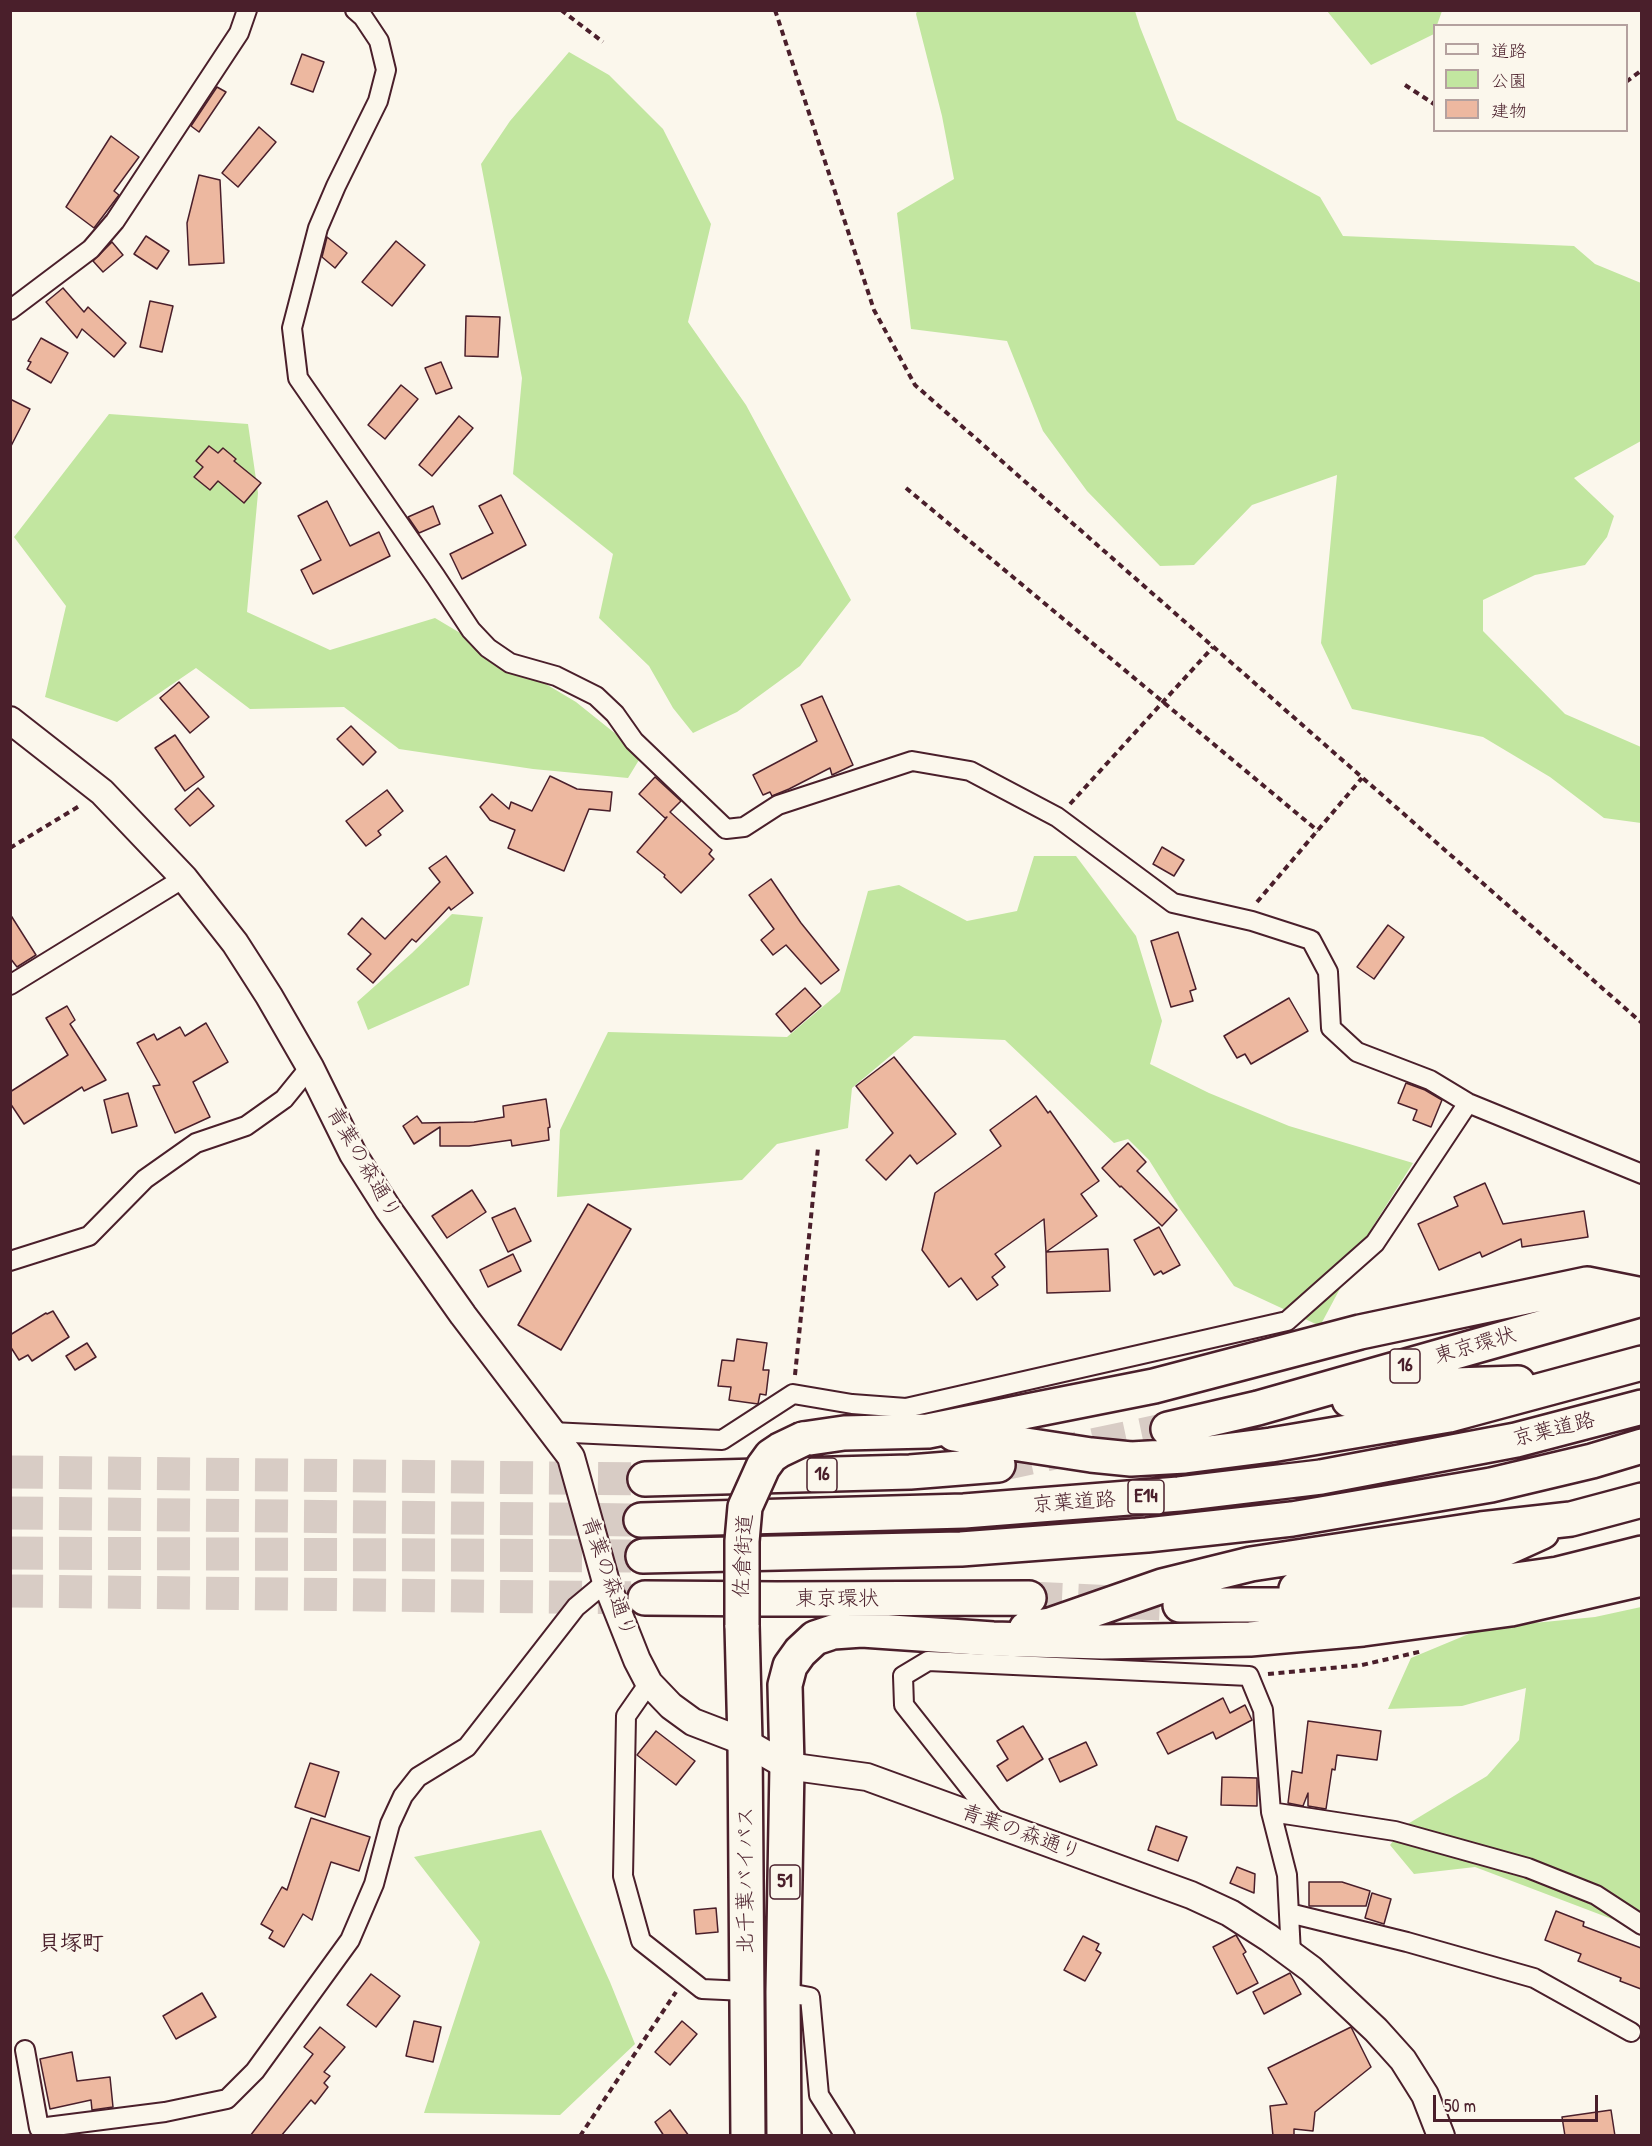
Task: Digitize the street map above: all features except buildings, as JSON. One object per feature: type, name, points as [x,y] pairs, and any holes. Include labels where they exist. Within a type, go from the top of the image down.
[{"type":"highway","points":[[928,1431],[1154,1386],[1360,1332],[1587,1284],[1641,1297]]},
{"type":"highway","name":"東京環状","points":[[1168,1429],[1258,1408],[1641,1297]]},
{"type":"highway","points":[[928,1431],[1131,1459],[1185,1456],[1271,1445],[1449,1415],[1641,1363]]},
{"type":"highway","points":[[1258,1408],[1283,1410],[1454,1384],[1572,1381]]},
{"type":"highway","name":"京葉道路","points":[[642,1520],[964,1511],[1179,1494],[1321,1477],[1516,1440],[1641,1407]]},
{"type":"highway","name":"佐倉街道","points":[[742,1625],[742,1541],[746,1507],[758,1477],[771,1456],[803,1439],[844,1433],[928,1431]]},
{"type":"highway","name":"京葉道路","points":[[643,1556],[961,1549],[1168,1533],[1292,1519],[1491,1485],[1592,1461],[1641,1446]]},
{"type":"highway","name":"16","points":[[645,1479],[909,1473],[998,1465]]},
{"type":"highway","points":[[993,1639],[1018,1630],[1050,1625],[1162,1586],[1251,1564],[1481,1529],[1571,1519],[1641,1500]]},
{"type":"highway","points":[[1238,1604],[1303,1588],[1489,1556],[1571,1519]]},
{"type":"highway","points":[[1180,1605],[1337,1605],[1558,1574],[1641,1553]]},
{"type":"highway","points":[[993,1639],[1102,1642],[1239,1639],[1352,1630],[1511,1609],[1641,1579]]},
{"type":"highway","name":"東京環状","points":[[645,1598],[1029,1598]]},
{"type":"highway","name":"北千葉バイパス","points":[[742,1625],[748,2136]]},
{"type":"highway","name":"北千葉バイパス","points":[[784,2136],[783,1992],[787,1766],[784,1685],[790,1666],[800,1652],[815,1638],[833,1632],[862,1630],[993,1639]]},
{"type":"street","points":[[10,310],[91,249],[115,221],[239,33],[247,10]]},
{"type":"street","points":[[355,10],[363,17],[379,41],[386,70],[378,101],[318,228],[292,328],[298,378],[471,630],[488,648],[510,663],[555,676],[596,696],[615,714],[634,741],[726,829],[744,827],[778,805],[912,761],[970,771],[1057,817],[1173,903],[1243,919],[1311,940],[1328,972],[1331,1028],[1357,1052],[1430,1080],[1468,1103],[1641,1174]]},
{"type":"street","name":"青葉の森通り","points":[[10,720],[102,792],[184,878],[235,943],[310,1067],[353,1154],[388,1209],[470,1324],[571,1457],[606,1582],[637,1660],[649,1683],[671,1706],[693,1722],[745,1742],[787,1766],[867,1777],[1191,1895],[1230,1913],[1291,1954],[1340,1994],[1376,2030],[1403,2060],[1425,2095],[1441,2136]]},
{"type":"street","points":[[10,985],[184,878]]},
{"type":"street","points":[[10,1261],[89,1236],[145,1179],[196,1143],[246,1126],[284,1099],[310,1067]]},
{"type":"street","points":[[551,1432],[722,1440],[794,1394],[852,1404],[906,1408],[1287,1321],[1375,1243],[1468,1103]]},
{"type":"street","points":[[25,2050],[39,2128],[165,2112],[227,2099],[255,2071],[350,1940],[374,1884],[390,1824],[403,1796],[418,1777],[468,1747],[576,1607],[606,1582]]},
{"type":"street","points":[[998,1824],[904,1705],[903,1676],[928,1661],[1249,1676],[1263,1710],[1271,1812],[1287,1875],[1291,1954]]},
{"type":"street","points":[[649,1683],[626,1716],[623,1876],[641,1941],[702,1989],[746,1991]]},
{"type":"street","points":[[1271,1812],[1395,1831],[1528,1868],[1596,1895],[1641,1925]]},
{"type":"street","points":[[1289,1913],[1407,1942],[1534,1978],[1631,2032]]},
{"type":"street","points":[[783,1992],[810,1997],[819,2094],[845,2136]]},
{"type":"path","points":[[561,10],[603,42]]},
{"type":"path","points":[[774,10],[874,309],[915,385],[1641,1023]]},
{"type":"path","points":[[1628,80],[1641,70]]},
{"type":"path","points":[[1405,86],[1433,103]]},
{"type":"path","points":[[906,488],[1318,831]]},
{"type":"path","points":[[1057,817],[1214,647]]},
{"type":"path","points":[[1243,919],[1362,778]]},
{"type":"path","points":[[10,848],[102,792]]},
{"type":"path","points":[[794,1394],[818,1148]]},
{"type":"path","points":[[580,2136],[687,1977]]},
{"type":"green space","points":[[917,11],[1135,11],[1177,120],[1320,197],[1343,236],[1574,246],[1595,264],[1641,283],[1641,441],[1574,478],[1614,516],[1607,537],[1585,565],[1535,575],[1483,600],[1483,631],[1565,714],[1641,747],[1641,823],[1604,818],[1550,777],[1483,737],[1352,709],[1321,643],[1337,475],[1252,505],[1194,565],[1160,566],[1087,491],[1043,431],[1007,341],[911,329],[897,213],[954,179],[942,116]]},
{"type":"green space","points":[[1327,11],[1442,11],[1437,24],[1433,24],[1433,34],[1371,65]]},
{"type":"green space","points":[[569,52],[609,75],[663,129],[711,224],[688,322],[746,405],[851,600],[800,666],[737,712],[693,733],[673,708],[649,666],[599,618],[613,554],[513,474],[522,378],[481,164],[510,121]]},
{"type":"green space","points":[[109,414],[248,424],[258,493],[247,612],[330,650],[435,618],[576,702],[642,755],[628,778],[533,769],[399,749],[344,707],[250,709],[196,668],[117,722],[45,697],[66,606],[14,537]]},
{"type":"green space","points":[[1034,856],[1076,856],[1136,936],[1162,1021],[1150,1064],[1209,1093],[1289,1126],[1413,1163],[1375,1223],[1320,1326],[1234,1286],[1149,1160],[1128,1139],[1114,1143],[1005,1040],[914,1036],[852,1088],[848,1128],[777,1144],[742,1180],[557,1197],[560,1130],[608,1032],[787,1037],[840,992],[868,891],[899,885],[967,921],[1017,911]]},
{"type":"green space","points":[[452,914],[483,917],[469,985],[368,1030],[357,1002]]},
{"type":"green space","points":[[1641,1607],[1642,1908],[1633,1927],[1475,1867],[1414,1874],[1390,1845],[1406,1825],[1487,1776],[1519,1740],[1526,1688],[1462,1706],[1388,1709],[1411,1658],[1483,1628],[1595,1617]]},
{"type":"green space","points":[[541,1830],[610,1982],[635,2044],[560,2115],[424,2113],[480,1942],[414,1857]]},
{"type":"tunnel","points":[[998,1465],[1168,1429]]},
{"type":"tunnel","points":[[10,1472],[645,1479]]},
{"type":"tunnel","points":[[10,1513],[641,1520]]},
{"type":"tunnel","points":[[10,1553],[643,1556]]},
{"type":"tunnel","points":[[10,1591],[645,1598]]},
{"type":"tunnel","points":[[1029,1598],[1180,1605]]},
{"type":"district","name":"貝塚町","points":[[71,1944]]}]
